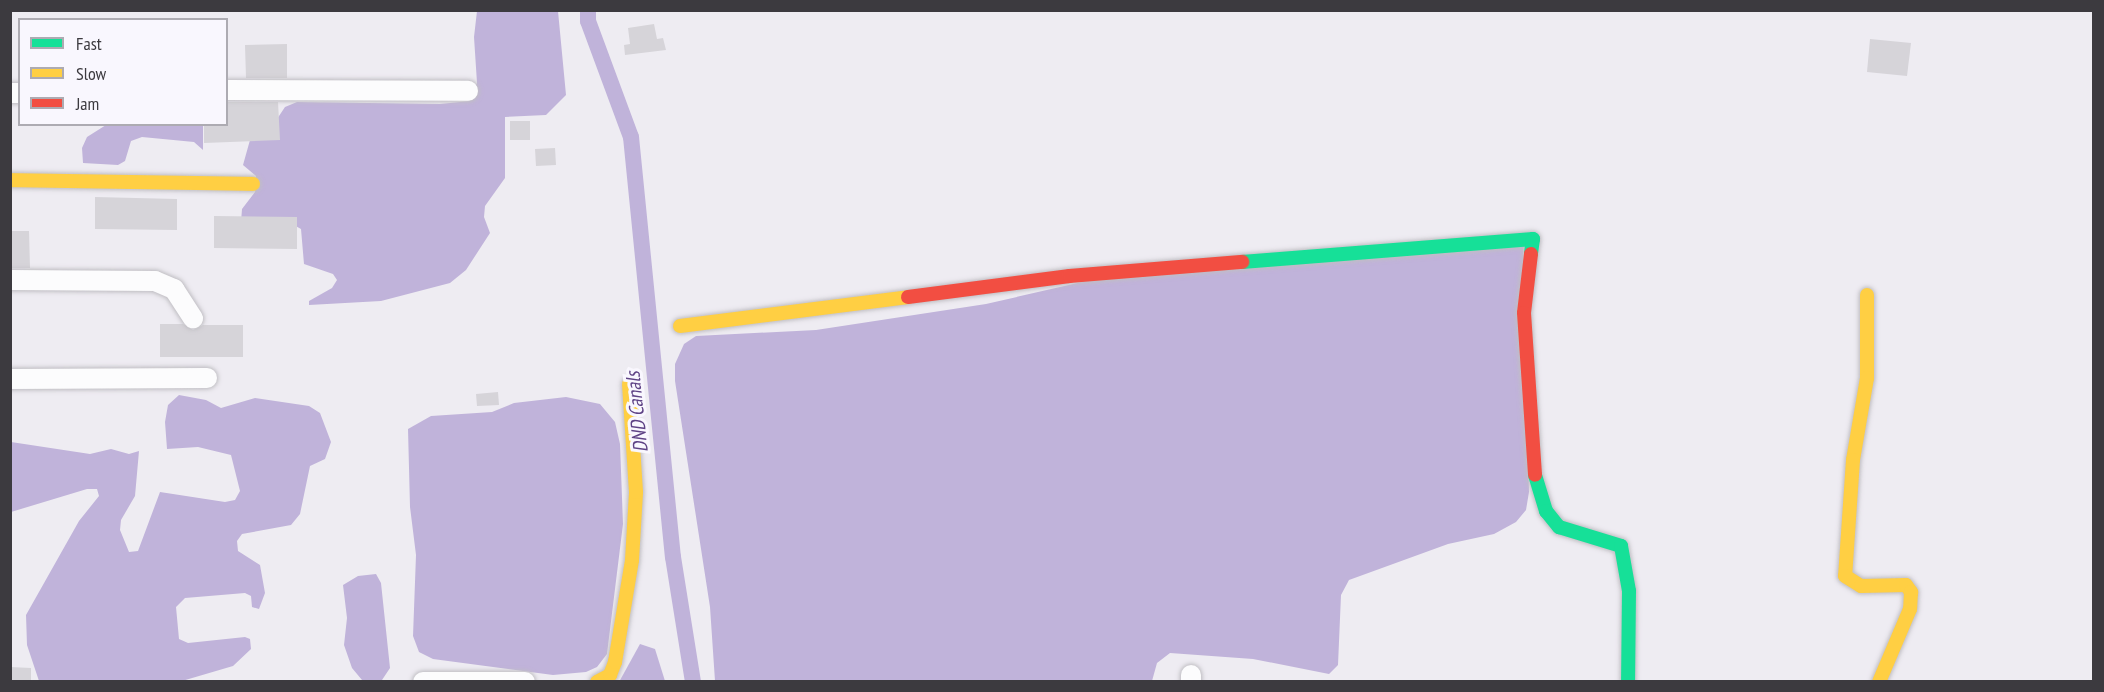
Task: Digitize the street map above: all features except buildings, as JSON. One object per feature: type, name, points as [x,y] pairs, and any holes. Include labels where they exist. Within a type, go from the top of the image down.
[{"type":"street","points":[[228,90],[468,91]]},
{"type":"street","points":[[10,180],[253,184]]},
{"type":"street","points":[[680,326],[1071,276],[1533,239],[1524,313],[1535,474],[1546,511],[1559,527],[1621,546],[1629,591],[1628,681]]},
{"type":"street","points":[[10,280],[155,281],[174,289],[193,318]]},
{"type":"street","points":[[1867,296],[1867,378],[1853,460],[1845,576],[1861,586],[1905,585],[1911,592],[1910,609],[1879,681]]},
{"type":"street","points":[[10,379],[207,378]]},
{"type":"street","points":[[597,681],[610,675],[615,662],[632,560],[636,492],[629,384]]},
{"type":"street","points":[[423,681],[525,681]]},
{"type":"shaded area","points":[[477,11],[558,11],[566,95],[546,115],[505,117],[505,178],[485,206],[484,217],[490,233],[466,270],[450,283],[381,301],[309,305],[309,301],[332,288],[337,280],[333,274],[304,264],[301,229],[292,224],[241,222],[242,209],[255,192],[256,176],[243,165],[250,140],[275,122],[285,107],[297,102],[440,104],[470,101],[477,83],[474,37]]},
{"type":"shaded area","points":[[104,126],[203,126],[203,150],[194,142],[142,137],[131,141],[125,161],[118,165],[83,163],[82,148],[87,137]]},
{"type":"shaded area","points":[[1523,240],[1529,492],[1526,510],[1516,522],[1494,534],[1448,544],[1349,580],[1341,595],[1338,665],[1329,674],[1253,659],[1170,653],[1157,663],[1152,681],[715,681],[710,607],[675,381],[675,364],[684,344],[696,336],[816,330],[986,304],[1095,279]]},
{"type":"shaded area","points":[[179,395],[206,400],[221,408],[255,398],[309,406],[320,413],[331,442],[325,459],[310,466],[300,514],[291,525],[242,534],[237,541],[238,551],[260,565],[265,593],[259,609],[252,607],[251,596],[245,593],[185,598],[176,607],[179,639],[188,643],[245,637],[250,639],[251,649],[233,666],[182,681],[39,681],[27,645],[26,615],[79,521],[99,496],[97,489],[87,489],[11,512],[11,442],[90,454],[111,449],[129,454],[139,451],[135,496],[121,520],[120,530],[129,552],[138,551],[160,492],[225,502],[235,500],[240,491],[231,455],[198,447],[167,449],[165,422],[168,405]]},
{"type":"shaded area","points":[[566,397],[600,404],[615,422],[620,444],[623,524],[607,654],[597,667],[586,672],[553,675],[433,659],[419,652],[413,636],[416,555],[410,507],[408,429],[431,416],[492,412],[514,403]]},
{"type":"shaded area","points":[[376,574],[381,583],[390,668],[382,680],[362,680],[352,668],[344,645],[347,618],[343,585],[358,576]]},
{"type":"shaded area","points":[[640,644],[655,649],[665,681],[619,682]]},
{"type":"waterway","name":"DND Canals","points":[[588,10],[588,21],[631,137],[673,557],[693,682]]},
{"type":"traffic: fast","points":[[1242,262],[1533,239],[1531,254]]},
{"type":"traffic: fast","points":[[1535,475],[1546,511],[1559,527],[1621,546],[1629,591],[1628,682]]},
{"type":"traffic: slow","points":[[10,180],[253,184]]},
{"type":"traffic: slow","points":[[1867,295],[1867,378],[1853,460],[1845,576],[1861,586],[1906,585],[1911,592],[1910,609],[1879,682]]},
{"type":"traffic: slow","points":[[680,326],[908,297]]},
{"type":"traffic: slow","points":[[597,682],[610,675],[615,662],[632,560],[636,492],[629,384]]},
{"type":"traffic: jam","points":[[1531,254],[1524,313],[1535,475]]},
{"type":"traffic: jam","points":[[908,297],[1070,276],[1242,262]]}]
